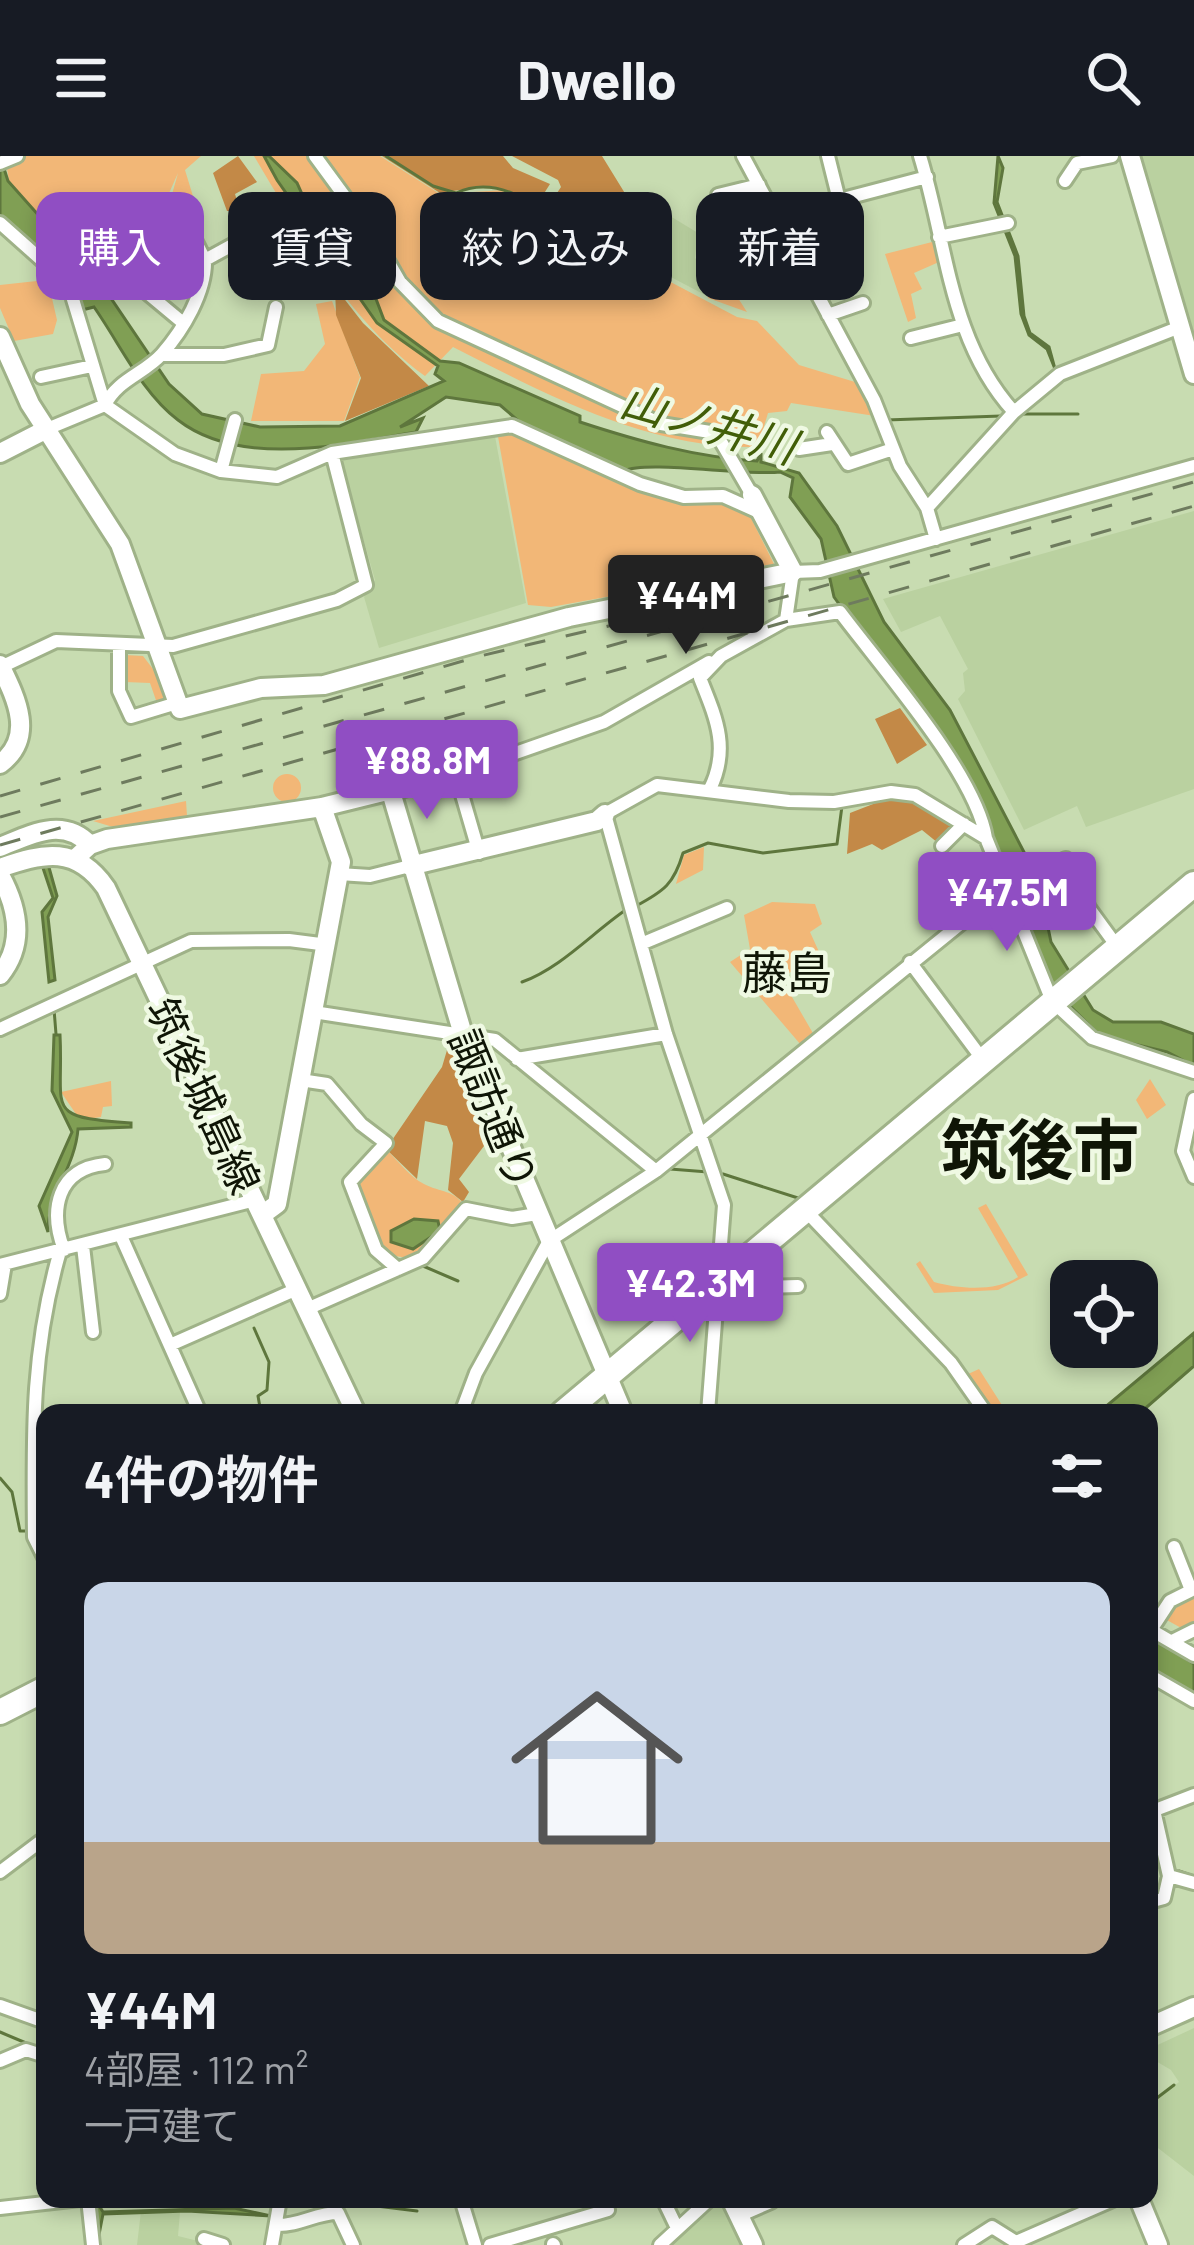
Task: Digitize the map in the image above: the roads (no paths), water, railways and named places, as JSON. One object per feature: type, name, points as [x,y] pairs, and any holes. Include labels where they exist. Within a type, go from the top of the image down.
[{"type":"highway","points":[[574,1404],[1194,884]]},
{"type":"highway","points":[[0,1712],[36,1694]]},
{"type":"street","points":[[315,156],[374,235],[400,283],[438,320],[661,424],[705,429],[724,442],[793,572],[786,620]]},
{"type":"street","points":[[743,156],[928,508],[937,539]]},
{"type":"street","points":[[828,156],[839,200],[927,177]]},
{"type":"street","points":[[920,156],[963,325],[998,394],[1014,412]]},
{"type":"street","points":[[1065,181],[1077,163],[1112,156]]},
{"type":"street","points":[[1130,156],[1194,374]]},
{"type":"street","points":[[730,192],[759,185]]},
{"type":"street","points":[[0,224],[56,272],[72,296],[105,404],[175,454],[220,471],[277,477],[332,453],[512,426],[640,484],[684,497],[723,496],[757,504]]},
{"type":"street","points":[[939,237],[1008,224]]},
{"type":"street","points":[[0,453],[105,404],[112,390],[158,357],[206,284],[205,260],[228,247]]},
{"type":"street","points":[[156,300],[182,322]]},
{"type":"street","points":[[828,315],[863,303]]},
{"type":"street","points":[[158,357],[224,355],[268,344],[276,307]]},
{"type":"street","points":[[910,338],[963,325]]},
{"type":"street","points":[[928,508],[1014,412],[1060,374],[1180,327]]},
{"type":"street","points":[[0,337],[47,429],[121,544],[177,704],[185,710],[261,688],[324,686],[569,617],[793,572],[820,571],[1194,466]]},
{"type":"street","points":[[41,377],[92,366]]},
{"type":"street","points":[[220,471],[236,420]]},
{"type":"street","points":[[800,449],[830,438],[848,464],[893,449]]},
{"type":"street","points":[[0,764],[22,717],[1,666],[56,641],[173,646],[337,600],[366,585],[332,453]]},
{"type":"street","points":[[0,975],[13,956],[17,928],[0,872],[54,854],[322,807],[456,774],[604,722],[786,620],[840,612],[971,796],[1052,1001],[1092,1038],[1191,1073]]},
{"type":"street","points":[[119,644],[119,691],[131,717],[177,704]]},
{"type":"street","points":[[710,788],[722,764],[720,728],[700,677],[721,656]]},
{"type":"street","points":[[456,774],[479,854]]},
{"type":"street","points":[[339,874],[370,876],[479,854],[597,821],[657,785],[834,802],[891,792],[915,796],[986,838]]},
{"type":"street","name":"諏訪通り","points":[[391,793],[462,1031],[619,1404]]},
{"type":"street","points":[[0,1294],[2,1264],[277,1204],[341,862],[322,807]]},
{"type":"street","points":[[605,814],[666,1034],[704,1133],[724,1204],[726,1277],[709,1404]]},
{"type":"street","points":[[942,846],[964,824]]},
{"type":"street","points":[[0,848],[45,829],[64,829],[84,851]]},
{"type":"street","name":"筑後城島線","points":[[84,851],[106,888],[352,1404]]},
{"type":"street","points":[[464,1404],[549,1241],[656,1172],[1008,885],[1066,859],[1089,908],[1116,946]]},
{"type":"street","points":[[641,944],[727,908]]},
{"type":"street","points":[[0,1029],[191,941],[290,940],[328,946]]},
{"type":"street","points":[[910,962],[982,1060]]},
{"type":"street","points":[[320,1013],[462,1031],[495,1040],[656,1172]]},
{"type":"street","points":[[517,1059],[666,1034]]},
{"type":"street","points":[[307,1081],[327,1084],[361,1124],[386,1143],[350,1182],[376,1250],[398,1269]]},
{"type":"street","points":[[1194,1100],[1183,1151],[1194,1177]]},
{"type":"street","points":[[36,1422],[32,1384],[43,1309],[62,1251],[56,1205],[76,1169],[105,1164]]},
{"type":"street","points":[[307,1310],[423,1258],[466,1209],[512,1218],[537,1214]]},
{"type":"street","points":[[805,1210],[951,1363],[980,1404]]},
{"type":"street","points":[[121,1236],[196,1404]]},
{"type":"street","points":[[83,1246],[93,1333]]},
{"type":"street","points":[[726,1277],[764,1287],[798,1286]]},
{"type":"street","points":[[170,1345],[297,1288]]},
{"type":"street","points":[[1158,1619],[1170,1601],[1193,1589],[1174,1547]]},
{"type":"street","points":[[1172,1641],[1194,1630]]},
{"type":"street","points":[[1158,1634],[1194,1655]]},
{"type":"street","points":[[1158,1680],[1194,1701]]},
{"type":"street","points":[[1158,1809],[1194,1796]]},
{"type":"street","points":[[1158,1834],[1169,1876],[1164,1898],[1158,1900]]},
{"type":"street","points":[[0,1872],[36,1845]]},
{"type":"street","points":[[1169,1876],[1194,1883]]},
{"type":"street","points":[[0,2006],[36,2019]]},
{"type":"street","points":[[1158,2023],[1194,2007]]},
{"type":"street","points":[[0,2061],[26,2050],[36,2053]]},
{"type":"street","points":[[0,2208],[36,2204]]},
{"type":"street","points":[[86,2208],[93,2245]]},
{"type":"street","points":[[272,2245],[279,2208]]},
{"type":"street","points":[[464,2208],[475,2245]]},
{"type":"street","points":[[667,2208],[676,2226]]},
{"type":"street","points":[[660,2245],[699,2208]]},
{"type":"street","points":[[736,2208],[753,2245]]},
{"type":"street","points":[[964,2245],[992,2227],[1016,2242],[1093,2208]]},
{"type":"street","points":[[1143,2208],[1158,2245]]},
{"type":"street","points":[[490,2245],[608,2210]]},
{"type":"street","points":[[276,2224],[312,2226],[338,2213],[353,2245]]},
{"type":"street","points":[[204,2239],[223,2245]]},
{"type":"waterway","points":[[386,156],[433,186],[453,192]]},
{"type":"waterway","points":[[460,192],[474,188],[508,192]]},
{"type":"waterway","points":[[164,300],[169,304]]},
{"type":"waterway","points":[[1021,414],[1078,414]]},
{"type":"waterway","points":[[886,420],[1001,416]]},
{"type":"waterway","points":[[636,906],[667,886],[683,853],[708,843],[763,853],[837,844],[842,806]]},
{"type":"waterway","points":[[522,982],[563,959],[627,909]]},
{"type":"waterway","points":[[54,1009],[56,1034]]},
{"type":"waterway","points":[[670,1169],[708,1172]]},
{"type":"waterway","points":[[723,1174],[798,1198]]},
{"type":"waterway","points":[[423,1266],[458,1281]]},
{"type":"waterway","points":[[254,1328],[269,1362],[267,1390],[258,1396],[259,1404]]},
{"type":"waterway","points":[[0,1478],[12,1492],[20,1531],[26,1531]]},
{"type":"waterway","points":[[1179,1871],[1194,1876]]},
{"type":"waterway","points":[[0,2032],[36,2047]]},
{"type":"waterway","points":[[1158,2097],[1174,2085]]},
{"type":"waterway","points":[[302,2215],[331,2208]]},
{"type":"waterway","points":[[393,2208],[417,2211]]},
{"type":"waterway","points":[[993,2235],[1009,2245]]},
{"type":"railway","points":[[0,817],[1194,482]]},
{"type":"railway","points":[[0,845],[1194,506]]},
{"type":"railway","points":[[0,796],[480,656],[647,617]]},
{"type":"district","name":"藤島","points":[[787,971]]},
{"type":"district","name":"筑後市","points":[[1040,1147]]},
{"type":"water label","name":"山ノ井川","points":[[709,422]]}]
